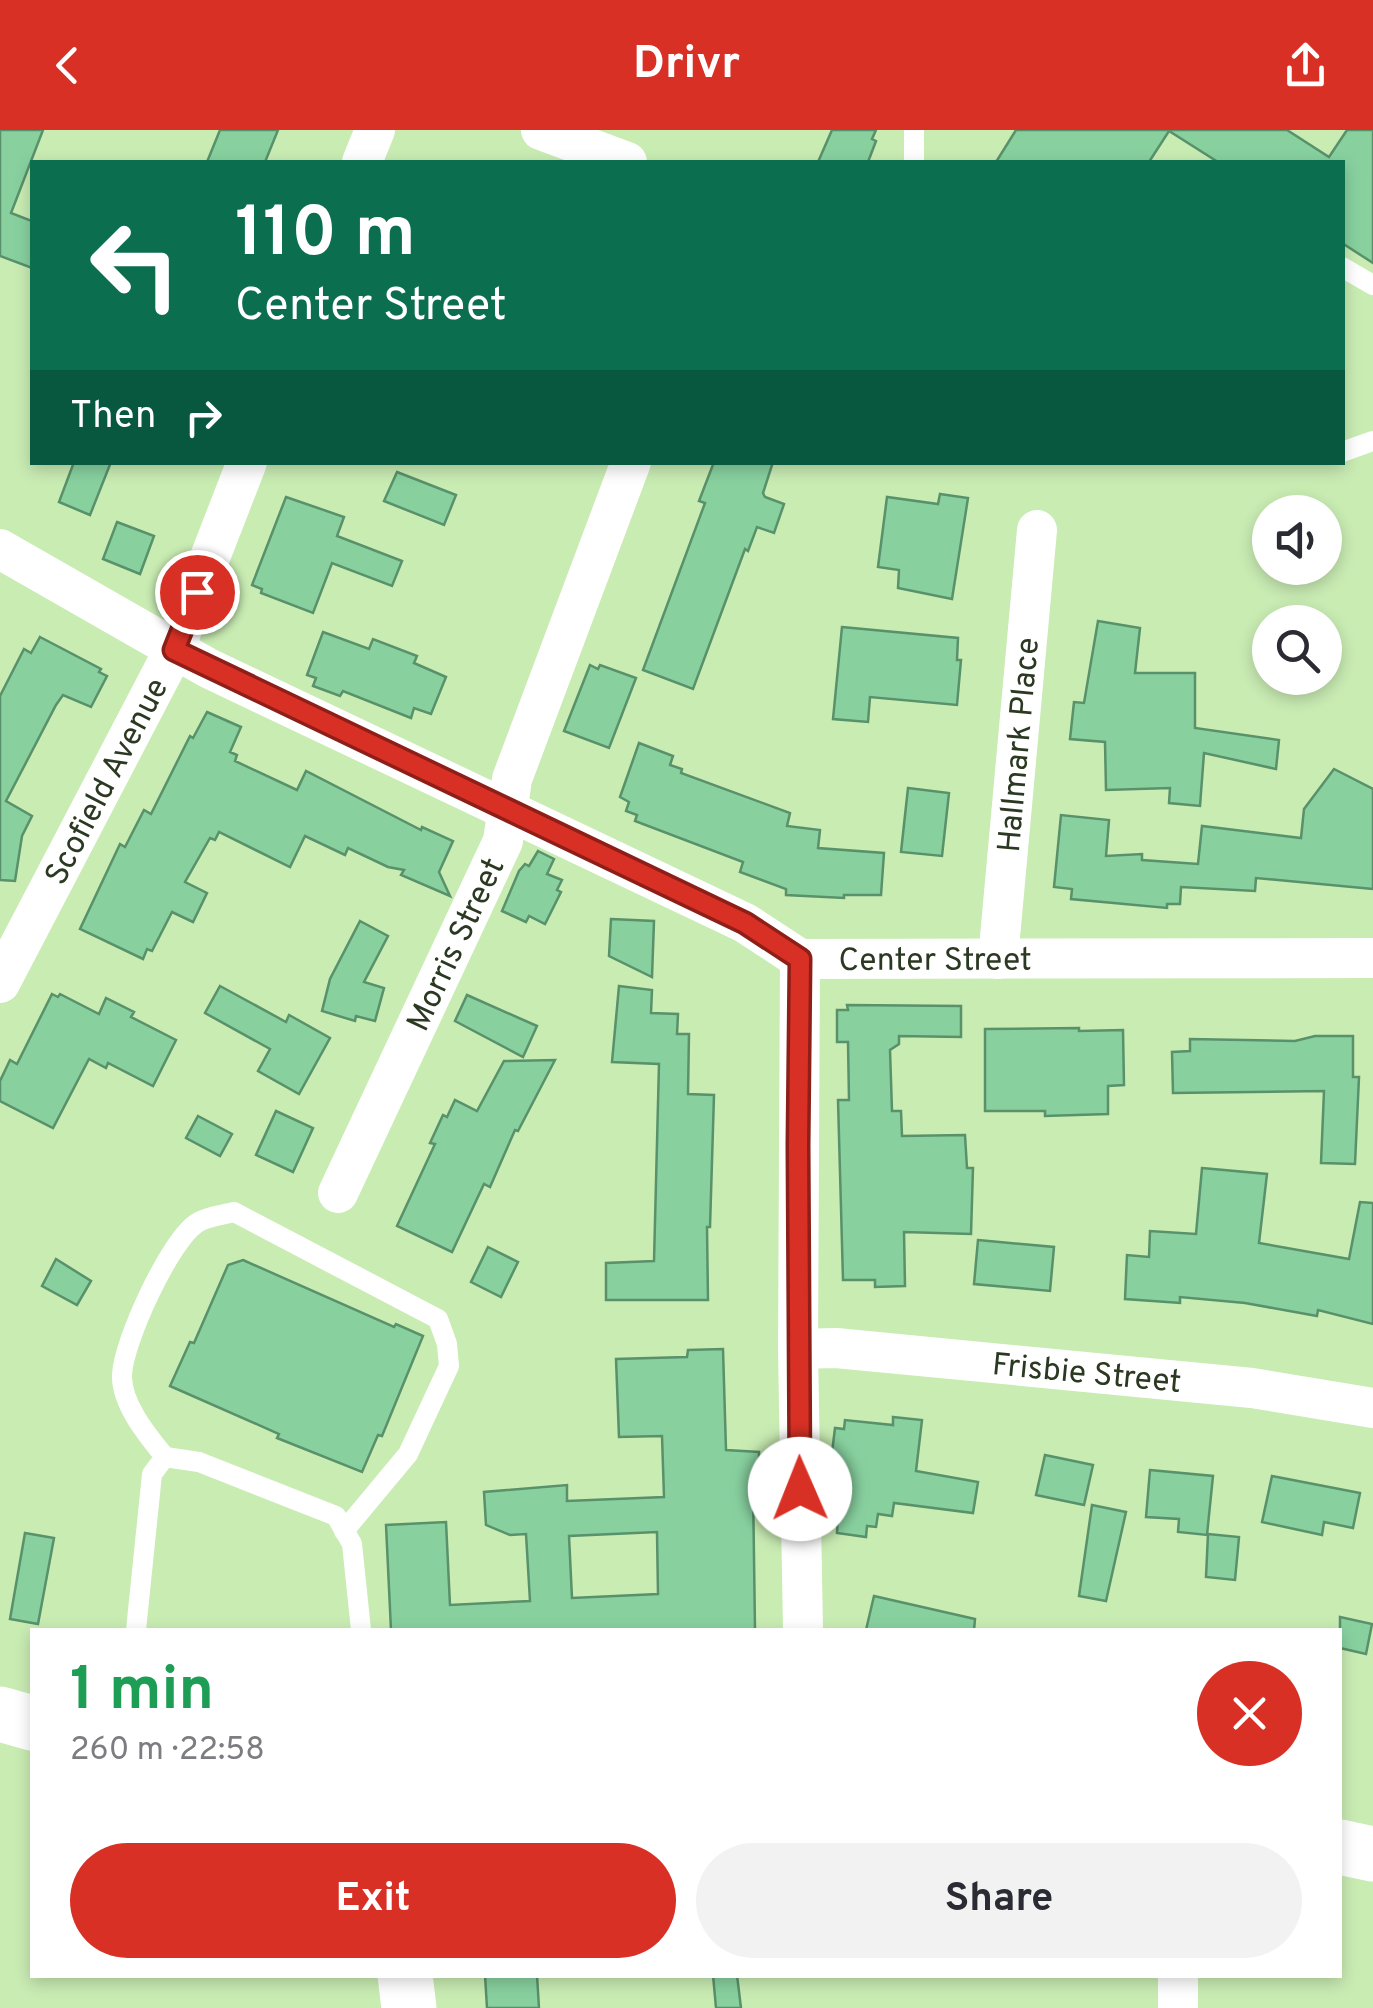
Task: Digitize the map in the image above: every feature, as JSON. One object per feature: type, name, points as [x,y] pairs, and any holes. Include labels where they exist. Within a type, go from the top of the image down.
[{"type":"main road","points":[[0,1714],[30,1722]]},
{"type":"main road","points":[[1342,1846],[1373,1854]]},
{"type":"main road","points":[[405,1978],[408,2008]]},
{"type":"street","points":[[363,160],[374,130]]},
{"type":"street","points":[[541,130],[622,160]]},
{"type":"street","name":"Scofield Avenue","points":[[0,983],[174,650],[246,465]]},
{"type":"street","name":"Morris Street","points":[[338,1193],[503,841],[512,779],[630,465]]},
{"type":"street","name":"Hallmark Place","points":[[998,959],[1037,530]]},
{"type":"street","name":"Center Street","points":[[0,549],[174,650],[745,923],[800,959],[1373,958]]},
{"type":"street","points":[[800,959],[798,1349],[803,1628]]},
{"type":"street","name":"Frisbie Street","points":[[798,1349],[836,1348],[1232,1386],[1373,1408]]},
{"type":"street","points":[[1178,1978],[1178,2008]]},
{"type":"lane","points":[[914,130],[914,160]]},
{"type":"lane","points":[[1345,269],[1373,285]]},
{"type":"lane","points":[[1345,451],[1373,441]]},
{"type":"lane","points":[[344,1531],[408,1454],[448,1366],[447,1344],[438,1319],[234,1212],[199,1220],[178,1240],[134,1328],[121,1377],[137,1423],[165,1457],[199,1462],[336,1516],[344,1531],[352,1544],[360,1628]]},
{"type":"lane","points":[[136,1628],[152,1474],[165,1457]]},
{"type":"building","points":[[0,130],[43,130],[11,213],[30,220],[30,267],[0,256]]},
{"type":"building","points":[[220,130],[278,130],[266,160],[208,160]]},
{"type":"building","points":[[832,130],[876,130],[869,160],[819,160]]},
{"type":"building","points":[[1016,130],[1287,130],[1329,157],[1347,130],[1373,130],[1373,263],[1345,245],[1345,160],[1215,160],[1169,131],[1150,160],[997,160]]},
{"type":"building","points":[[73,465],[110,465],[90,515],[59,502]]},
{"type":"building","points":[[713,465],[772,465],[763,493],[784,504],[774,533],[757,527],[748,551],[745,549],[693,689],[643,670],[705,503],[699,501]]},
{"type":"building","points":[[397,472],[456,495],[444,525],[384,501]]},
{"type":"building","points":[[940,494],[968,498],[952,599],[898,588],[899,570],[878,567],[887,497],[938,504]]},
{"type":"building","points":[[286,497],[344,517],[337,536],[402,561],[392,586],[332,563],[313,613],[261,593],[262,589],[252,585]]},
{"type":"building","points":[[117,522],[154,536],[140,574],[103,559]]},
{"type":"building","points":[[1098,621],[1140,628],[1135,673],[1195,673],[1195,728],[1279,740],[1276,769],[1204,753],[1200,806],[1169,803],[1170,788],[1106,790],[1105,742],[1070,739],[1074,702],[1084,703]]},
{"type":"building","points":[[842,627],[958,638],[957,660],[961,660],[957,705],[870,697],[868,722],[833,719]]},
{"type":"building","points":[[323,632],[369,649],[373,639],[417,656],[414,663],[446,677],[431,714],[414,708],[411,718],[343,691],[340,696],[313,686],[316,678],[307,675]]},
{"type":"building","points":[[40,637],[101,669],[99,672],[107,676],[91,707],[63,695],[56,705],[6,801],[32,816],[22,836],[15,881],[0,880],[0,696],[24,649],[31,653]]},
{"type":"building","points":[[590,665],[636,678],[609,748],[564,731]]},
{"type":"building","points":[[207,712],[241,727],[230,752],[237,755],[235,761],[297,790],[306,771],[421,830],[422,827],[453,841],[439,872],[450,896],[401,875],[404,870],[388,867],[348,848],[345,855],[305,836],[290,867],[219,832],[215,840],[210,838],[185,882],[207,893],[193,922],[172,912],[152,951],[147,949],[143,959],[80,929],[120,844],[125,847],[144,810],[151,814],[190,736],[193,738]]},
{"type":"building","points":[[639,743],[673,756],[670,765],[682,769],[681,773],[790,813],[787,826],[820,830],[818,848],[884,853],[881,895],[786,895],[786,889],[740,872],[743,862],[635,821],[637,815],[626,811],[629,802],[620,797]]},
{"type":"building","points":[[1334,769],[1373,789],[1373,889],[1256,878],[1255,891],[1181,887],[1180,904],[1167,904],[1167,908],[1071,899],[1072,889],[1054,887],[1061,815],[1109,820],[1106,856],[1142,854],[1142,860],[1198,864],[1202,826],[1301,838],[1304,809]]},
{"type":"building","points":[[908,788],[949,793],[942,856],[901,852]]},
{"type":"building","points":[[538,851],[554,859],[547,874],[562,880],[557,890],[561,892],[545,924],[529,916],[526,922],[502,911],[519,871],[525,864],[529,866]]},
{"type":"building","points":[[611,919],[654,921],[652,977],[609,956]]},
{"type":"building","points":[[360,921],[388,936],[364,982],[384,988],[375,1021],[356,1016],[355,1021],[322,1011],[330,979]]},
{"type":"building","points":[[220,986],[286,1022],[289,1015],[330,1038],[299,1094],[258,1071],[270,1049],[205,1013]]},
{"type":"building","points":[[619,986],[652,990],[651,1013],[678,1014],[677,1034],[689,1034],[688,1094],[714,1095],[707,1227],[708,1300],[606,1300],[606,1263],[654,1261],[659,1064],[612,1062]]},
{"type":"building","points":[[52,994],[60,994],[99,1014],[106,998],[134,1012],[131,1017],[176,1040],[153,1086],[108,1063],[106,1068],[89,1059],[53,1128],[0,1101],[0,1081],[10,1060],[17,1064]]},
{"type":"building","points":[[467,995],[537,1026],[523,1057],[455,1021]]},
{"type":"building","points":[[847,1005],[961,1006],[961,1037],[899,1036],[899,1044],[890,1050],[892,1111],[901,1111],[902,1136],[965,1135],[967,1168],[973,1168],[971,1234],[904,1232],[905,1286],[875,1287],[875,1280],[843,1280],[838,1100],[849,1100],[848,1042],[837,1042],[837,1010],[848,1010]]},
{"type":"building","points":[[985,1029],[1123,1030],[1124,1085],[1108,1086],[1108,1114],[1045,1116],[1045,1111],[985,1111]]},
{"type":"building","points":[[1315,1036],[1353,1036],[1353,1077],[1359,1077],[1355,1164],[1321,1163],[1324,1091],[1173,1093],[1172,1052],[1190,1051],[1190,1039],[1295,1041]]},
{"type":"building","points":[[555,1060],[518,1131],[515,1130],[490,1187],[484,1184],[452,1252],[397,1226],[435,1144],[430,1143],[455,1100],[477,1111],[504,1061]]},
{"type":"building","points":[[276,1111],[313,1128],[293,1172],[256,1155]]},
{"type":"building","points":[[198,1116],[232,1134],[220,1156],[186,1138]]},
{"type":"building","points":[[1202,1168],[1267,1174],[1259,1243],[1349,1259],[1360,1202],[1373,1203],[1373,1324],[1318,1310],[1317,1316],[1180,1297],[1180,1303],[1125,1299],[1127,1255],[1149,1257],[1150,1231],[1196,1234]]},
{"type":"building","points":[[978,1240],[1054,1247],[1050,1291],[974,1284]]},
{"type":"building","points":[[488,1247],[518,1262],[501,1297],[471,1282]]},
{"type":"building","points":[[56,1259],[91,1281],[77,1305],[42,1286]]},
{"type":"building","points":[[243,1260],[423,1336],[382,1436],[378,1435],[362,1472],[277,1438],[279,1434],[170,1386],[190,1342],[194,1343],[228,1265]]},
{"type":"building","points":[[723,1349],[726,1450],[759,1452],[759,1486],[753,1486],[755,1628],[391,1628],[386,1525],[446,1522],[450,1605],[530,1601],[526,1534],[510,1535],[486,1525],[484,1492],[567,1485],[567,1501],[664,1497],[662,1436],[619,1437],[616,1359],[687,1357],[688,1350]],"holes":[[[657,1532],[658,1594],[572,1598],[569,1536]]]},
{"type":"building","points":[[893,1417],[922,1420],[916,1471],[978,1482],[973,1513],[894,1503],[892,1516],[878,1514],[876,1527],[867,1526],[866,1537],[837,1533],[839,1497],[833,1496],[837,1461],[831,1461],[835,1428],[844,1429],[845,1420],[893,1425]]},
{"type":"building","points":[[1045,1455],[1093,1465],[1084,1505],[1036,1495]]},
{"type":"building","points":[[1150,1470],[1213,1476],[1207,1535],[1178,1532],[1179,1519],[1146,1517]]},
{"type":"building","points":[[1272,1476],[1360,1493],[1353,1528],[1324,1522],[1322,1535],[1262,1522]]},
{"type":"building","points":[[1092,1505],[1126,1512],[1106,1601],[1079,1596]]},
{"type":"building","points":[[25,1533],[54,1538],[38,1624],[10,1619]]},
{"type":"building","points":[[1208,1534],[1239,1537],[1235,1580],[1206,1577]]},
{"type":"building","points":[[874,1596],[975,1619],[974,1628],[866,1628]]},
{"type":"building","points":[[1340,1617],[1372,1624],[1366,1654],[1342,1648]]},
{"type":"building","points":[[485,1978],[537,1978],[539,2008],[487,2008]]},
{"type":"building","points":[[713,1978],[737,1978],[741,2008],[716,2008]]},
{"type":"route","points":[[197,592],[174,650],[745,923],[800,959],[800,1489]]}]
